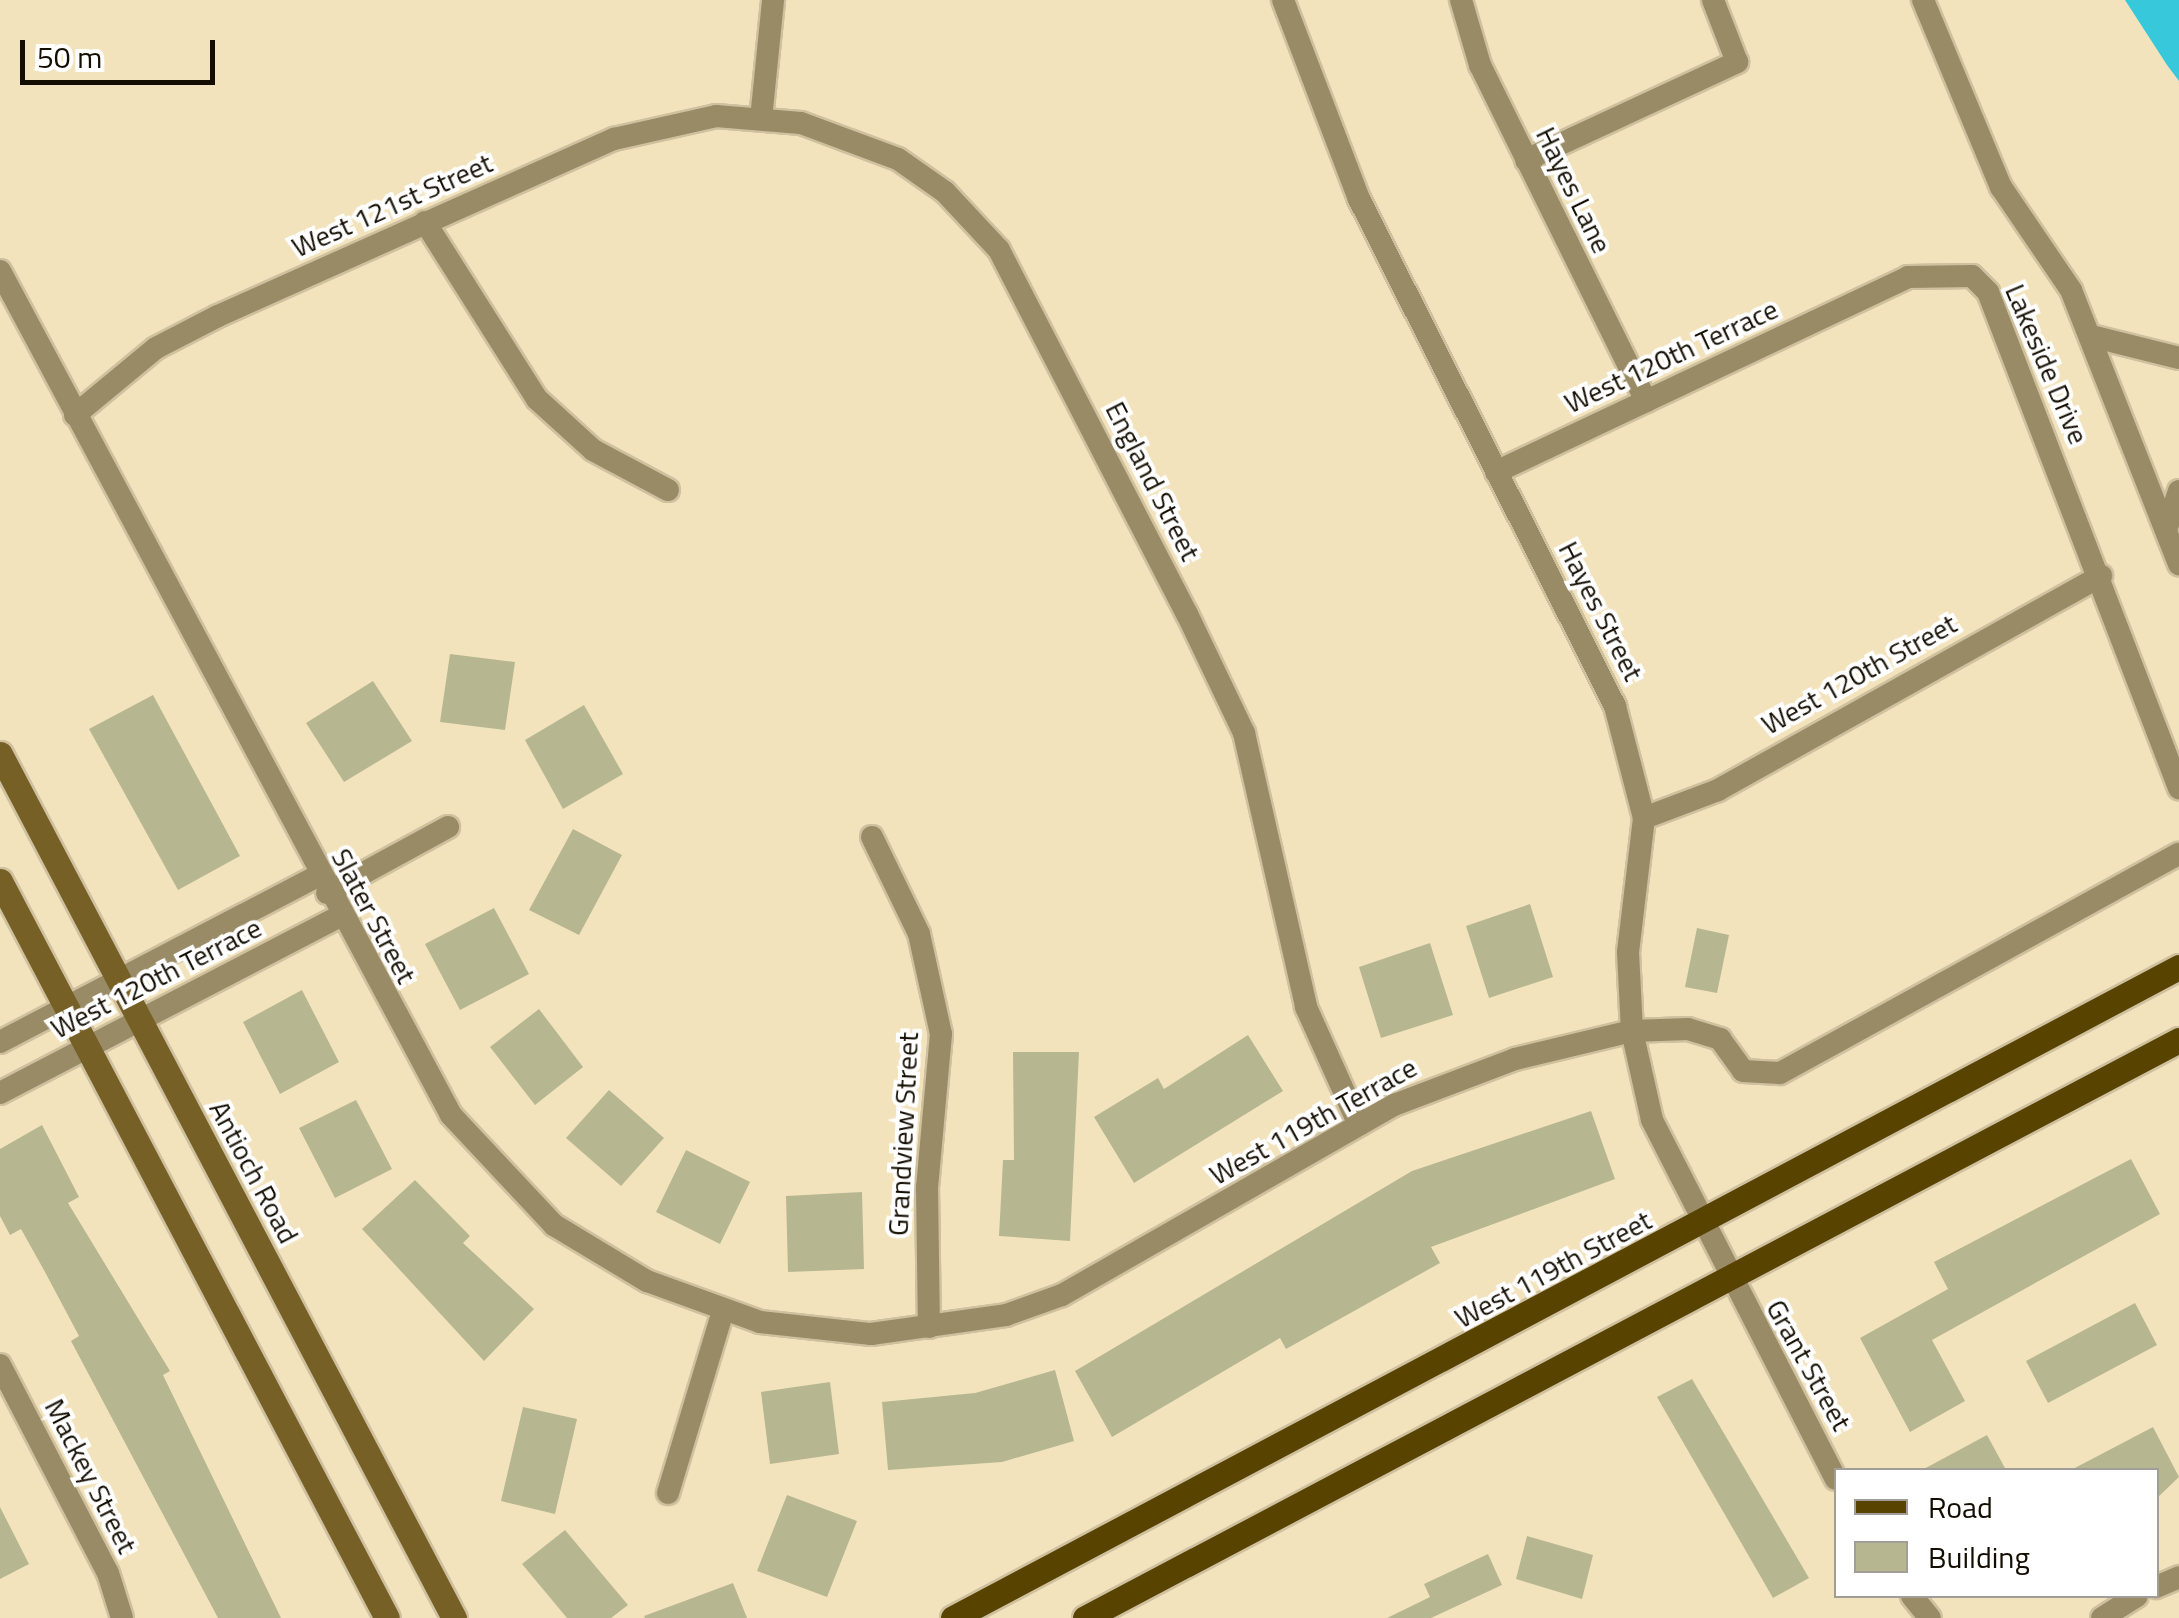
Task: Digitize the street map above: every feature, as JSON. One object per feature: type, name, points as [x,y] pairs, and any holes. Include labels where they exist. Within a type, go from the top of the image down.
[{"type":"main road","name":"Antioch Road","points":[[0,754],[454,1618]]},
{"type":"main road","points":[[0,881],[388,1618]]},
{"type":"main road","name":"West 119th Street","points":[[953,1618],[1702,1224],[2179,967]]},
{"type":"main road","points":[[1085,1618],[2179,1040]]},
{"type":"street","points":[[761,120],[773,0]]},
{"type":"street","name":"Hayes Street","points":[[1284,0],[1358,199],[1615,706],[1644,818],[1628,952],[1632,1031],[1652,1120],[1729,1280]]},
{"type":"street","name":"Hayes Lane","points":[[1461,0],[1480,65],[1646,401]]},
{"type":"street","points":[[1526,160],[1737,62],[1713,0]]},
{"type":"street","name":"Lakeside Drive","points":[[1923,0],[2001,187],[2038,231],[2091,336],[2179,564]]},
{"type":"street","name":"West 121st Street","points":[[76,414],[156,348],[614,139],[716,116],[761,120]]},
{"type":"street","name":"England Street","points":[[761,120],[846,135],[922,174],[966,211],[1020,284],[1244,733],[1306,1007],[1359,1125]]},
{"type":"street","points":[[425,222],[537,399],[593,450],[668,490]]},
{"type":"street","name":"Lakeside Drive","points":[[1872,295],[1948,271],[1988,292],[2103,582],[2179,788]]},
{"type":"street","name":"Slater Street","points":[[0,272],[427,1080],[516,1192],[616,1265],[723,1311]]},
{"type":"street","name":"West 120th Terrace","points":[[1496,472],[1872,295]]},
{"type":"street","name":"Lakeside Drive","points":[[2091,336],[2179,358]]},
{"type":"street","points":[[2166,530],[2179,491]]},
{"type":"street","name":"West 120th Street","points":[[1644,818],[1718,790],[2103,582]]},
{"type":"street","name":"West 120th Terrace","points":[[0,1042],[119,980],[448,828]]},
{"type":"street","name":"Grandview Street","points":[[872,837],[919,934],[941,1034],[927,1187],[930,1327]]},
{"type":"street","name":"West 119th Terrace","points":[[723,1311],[797,1329],[930,1327],[1062,1295],[1359,1125],[1442,1084],[1632,1031],[1688,1029],[1720,1039],[1743,1071],[1780,1073],[2179,854]]},
{"type":"street","name":"West 120th Terrace","points":[[0,1093],[340,916]]},
{"type":"street","name":"Grant Street","points":[[1729,1280],[1834,1475]]},
{"type":"street","points":[[668,1493],[723,1311]]},
{"type":"street","name":"Mackey Street","points":[[0,1365],[108,1573],[122,1618]]},
{"type":"street","points":[[1914,1598],[1930,1618]]},
{"type":"street","points":[[2102,1618],[2135,1598]]},
{"type":"water","points":[[2125,0],[2179,0],[2179,81],[2167,65]]},
{"type":"building","points":[[450,654],[515,662],[505,730],[440,722]]},
{"type":"building","points":[[373,681],[412,741],[344,782],[306,723]]},
{"type":"building","points":[[153,695],[240,856],[178,890],[89,729]]},
{"type":"building","points":[[584,705],[623,774],[563,809],[525,740]]},
{"type":"building","points":[[573,829],[622,855],[579,935],[529,910]]},
{"type":"building","points":[[1530,904],[1553,977],[1489,998],[1466,926]]},
{"type":"building","points":[[494,908],[529,974],[460,1010],[425,944]]},
{"type":"building","points":[[1697,928],[1729,935],[1717,993],[1685,987]]},
{"type":"building","points":[[1430,943],[1453,1015],[1381,1038],[1359,967]]},
{"type":"building","points":[[302,990],[339,1062],[280,1094],[243,1022]]},
{"type":"building","points":[[539,1009],[583,1067],[535,1105],[490,1047]]},
{"type":"building","points":[[1248,1035],[1283,1091],[1134,1183],[1094,1117],[1158,1078],[1164,1089]]},
{"type":"building","points":[[1013,1052],[1079,1052],[1070,1241],[999,1236],[1003,1160],[1014,1160]]},
{"type":"building","points":[[609,1090],[664,1138],[621,1186],[566,1138]]},
{"type":"building","points":[[356,1100],[392,1169],[335,1198],[299,1128]]},
{"type":"building","points":[[1591,1111],[1615,1179],[1431,1247],[1440,1263],[1286,1349],[1280,1338],[1112,1437],[1075,1371],[1412,1171]]},
{"type":"building","points":[[42,1125],[79,1197],[68,1203],[170,1371],[163,1375],[281,1618],[218,1618],[71,1341],[79,1336],[45,1272],[21,1229],[10,1235],[0,1216],[0,1149]]},
{"type":"building","points":[[686,1150],[750,1182],[720,1244],[656,1212]]},
{"type":"building","points":[[2131,1159],[2160,1214],[1932,1340],[1965,1401],[1910,1432],[1860,1338],[1948,1289],[1934,1262]]},
{"type":"building","points":[[415,1180],[470,1236],[463,1243],[534,1309],[484,1361],[362,1229]]},
{"type":"building","points":[[862,1192],[864,1269],[788,1272],[786,1196]]},
{"type":"building","points":[[2135,1303],[2157,1345],[2048,1403],[2026,1361]]},
{"type":"building","points":[[1055,1370],[1074,1441],[1002,1462],[888,1470],[882,1402],[975,1393]]},
{"type":"building","points":[[1692,1379],[1809,1578],[1773,1598],[1657,1397]]},
{"type":"building","points":[[830,1382],[839,1454],[770,1464],[761,1392]]},
{"type":"building","points":[[523,1407],[577,1419],[555,1514],[501,1501]]},
{"type":"building","points":[[2153,1427],[2179,1477],[2159,1496],[2159,1468],[2075,1468]]},
{"type":"building","points":[[1987,1435],[2005,1468],[1926,1468]]},
{"type":"building","points":[[787,1495],[857,1521],[827,1597],[757,1571]]},
{"type":"building","points":[[0,1507],[29,1564],[0,1579]]},
{"type":"building","points":[[565,1530],[628,1605],[611,1618],[567,1618],[522,1564]]},
{"type":"building","points":[[1527,1536],[1593,1555],[1582,1599],[1516,1579]]},
{"type":"building","points":[[1488,1554],[1502,1585],[1431,1618],[1387,1618],[1430,1597],[1424,1584]]},
{"type":"building","points":[[733,1583],[747,1618],[644,1616]]}]
